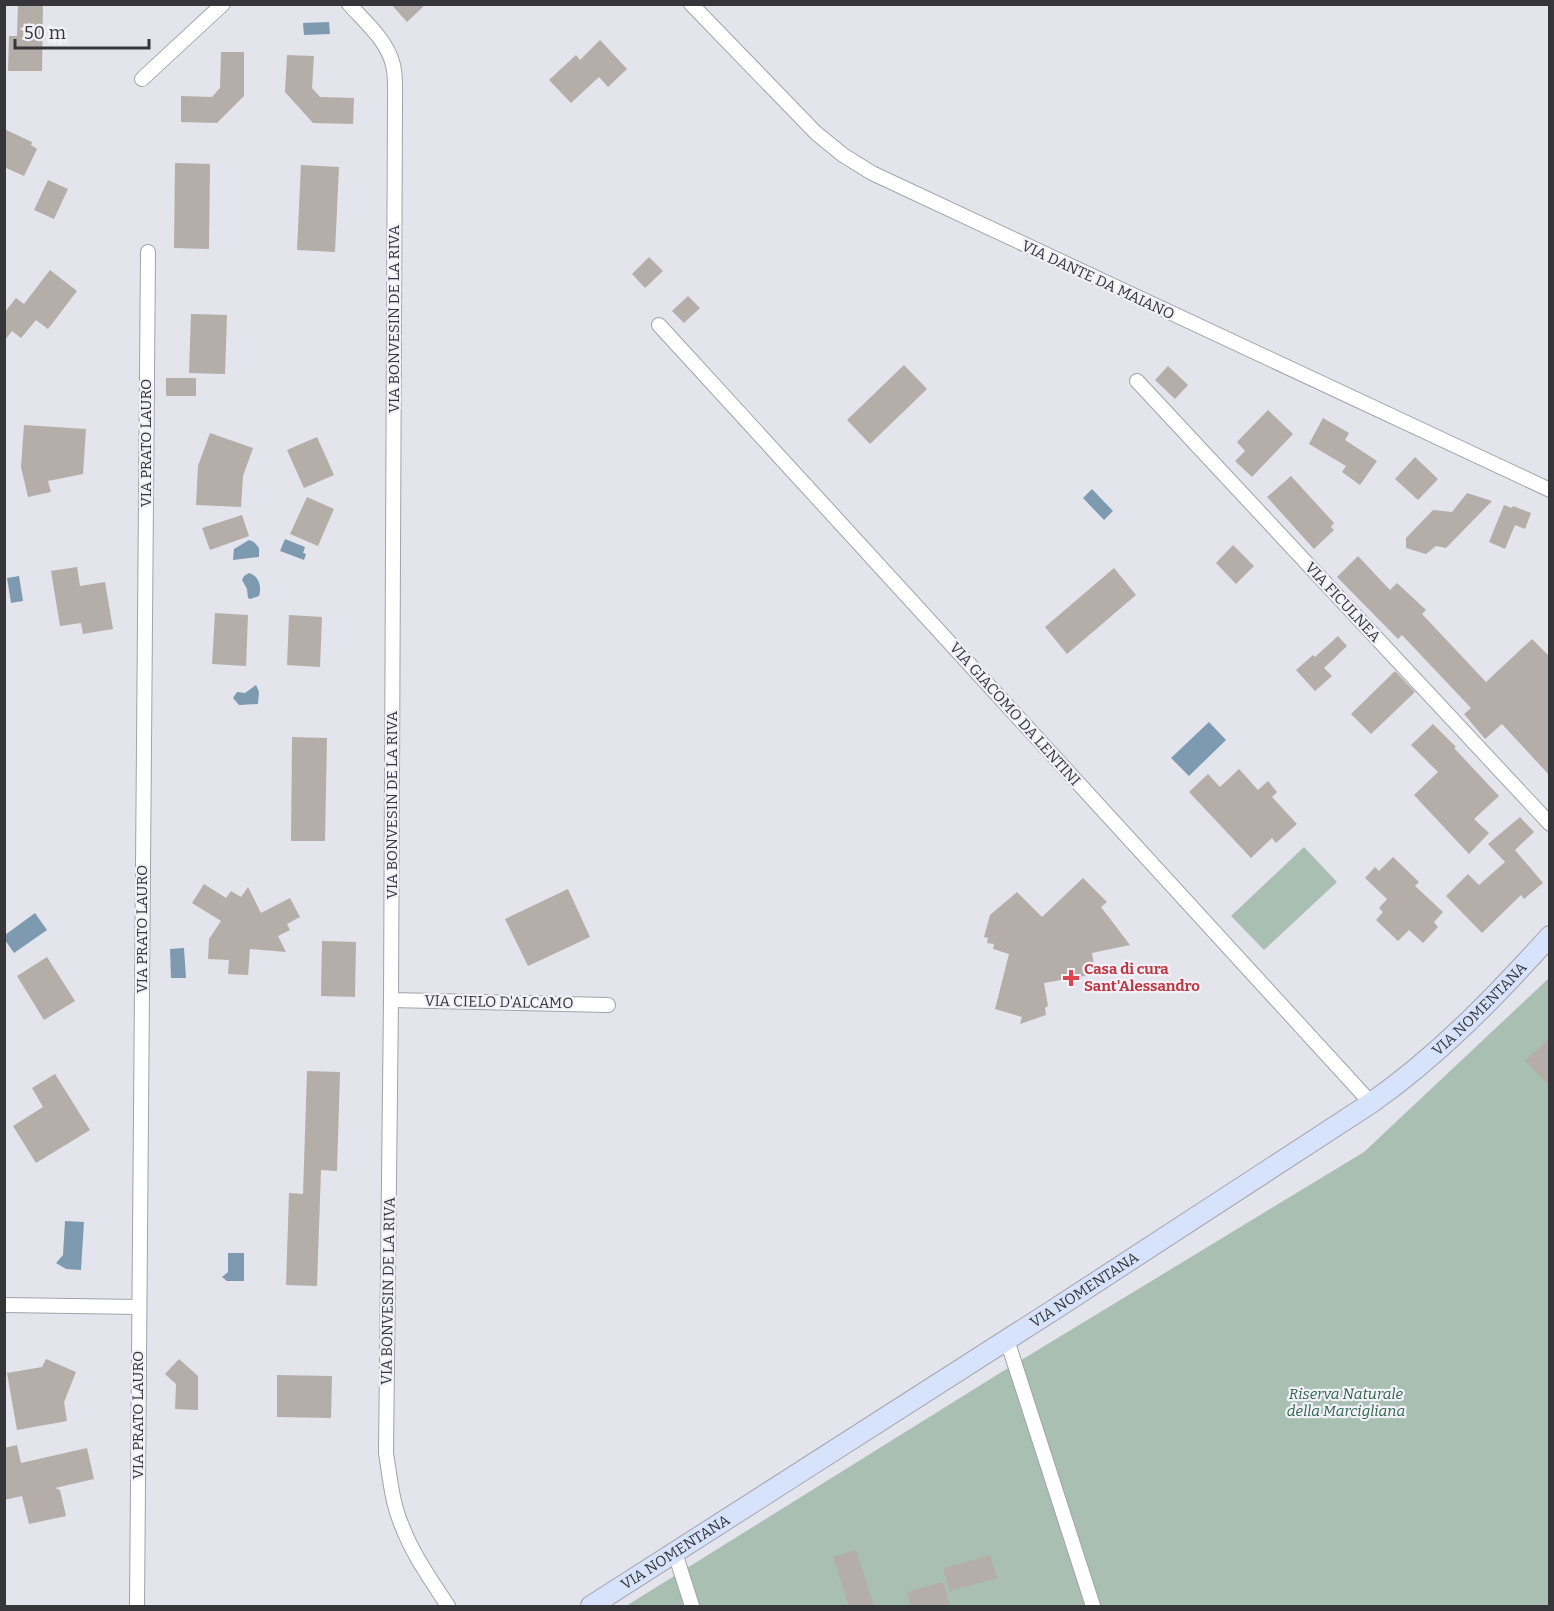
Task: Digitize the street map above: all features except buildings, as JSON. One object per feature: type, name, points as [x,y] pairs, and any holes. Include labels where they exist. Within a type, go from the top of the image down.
[{"type":"main road","name":"VIA NOMENTANA","points":[[591,1606],[1007,1340],[1371,1103],[1408,1076],[1452,1038],[1500,991],[1550,936]]},
{"type":"street","points":[[142,79],[223,4]]},
{"type":"street","name":"VIA BONVESIN DE LA RIVA","points":[[349,4],[387,49],[392,62],[394,81],[391,1000],[386,1453],[392,1494],[401,1524],[415,1554],[448,1606]]},
{"type":"street","name":"VIA DANTE DA MAIANO","points":[[691,4],[816,133],[843,155],[872,173],[1550,490]]},
{"type":"street","name":"VIA PRATO LAURO","points":[[137,1606],[148,252]]},
{"type":"street","name":"VIA GIACOMO DA LENTINI","points":[[659,325],[1371,1103]]},
{"type":"street","name":"VIA FICULNEA","points":[[1137,381],[1550,824]]},
{"type":"street","name":"VIA CIELO D'ALCAMO","points":[[391,1000],[608,1005]]},
{"type":"street","points":[[4,1305],[139,1307]]},
{"type":"street","points":[[1007,1340],[1093,1606]]},
{"type":"street","points":[[675,1553],[692,1606]]},
{"type":"green space","points":[[1304,847],[1337,882],[1264,950],[1231,916]]},
{"type":"green space","name":"Riserva Naturale della Marcigliana","points":[[1549,978],[1549,1606],[626,1606],[1000,1373],[1364,1152]]},
{"type":"water","points":[[329,22],[330,34],[304,35],[303,23]]},
{"type":"water","points":[[1092,489],[1113,511],[1104,520],[1083,498]]},
{"type":"water","points":[[285,539],[305,547],[304,560],[280,551]]},
{"type":"water","points":[[249,540],[259,548],[259,557],[233,560],[234,549]]},
{"type":"water","points":[[249,573],[257,579],[260,589],[259,596],[250,599],[242,580]]},
{"type":"water","points":[[19,576],[23,601],[11,603],[7,578]]},
{"type":"water","points":[[256,685],[259,692],[258,704],[239,705],[233,698],[237,692],[245,693]]},
{"type":"water","points":[[1209,722],[1226,740],[1189,776],[1171,758]]},
{"type":"water","points":[[35,913],[47,930],[14,953],[5,940],[5,935]]},
{"type":"water","points":[[184,948],[186,978],[171,978],[170,949]]},
{"type":"water","points":[[65,1221],[84,1222],[81,1270],[66,1269],[56,1263],[63,1255]]},
{"type":"water","points":[[228,1253],[244,1253],[244,1281],[227,1281],[222,1277],[228,1272]]},
{"type":"place","name":"Casa di cura Sant'Alessandro","points":[[1071,978]]}]
